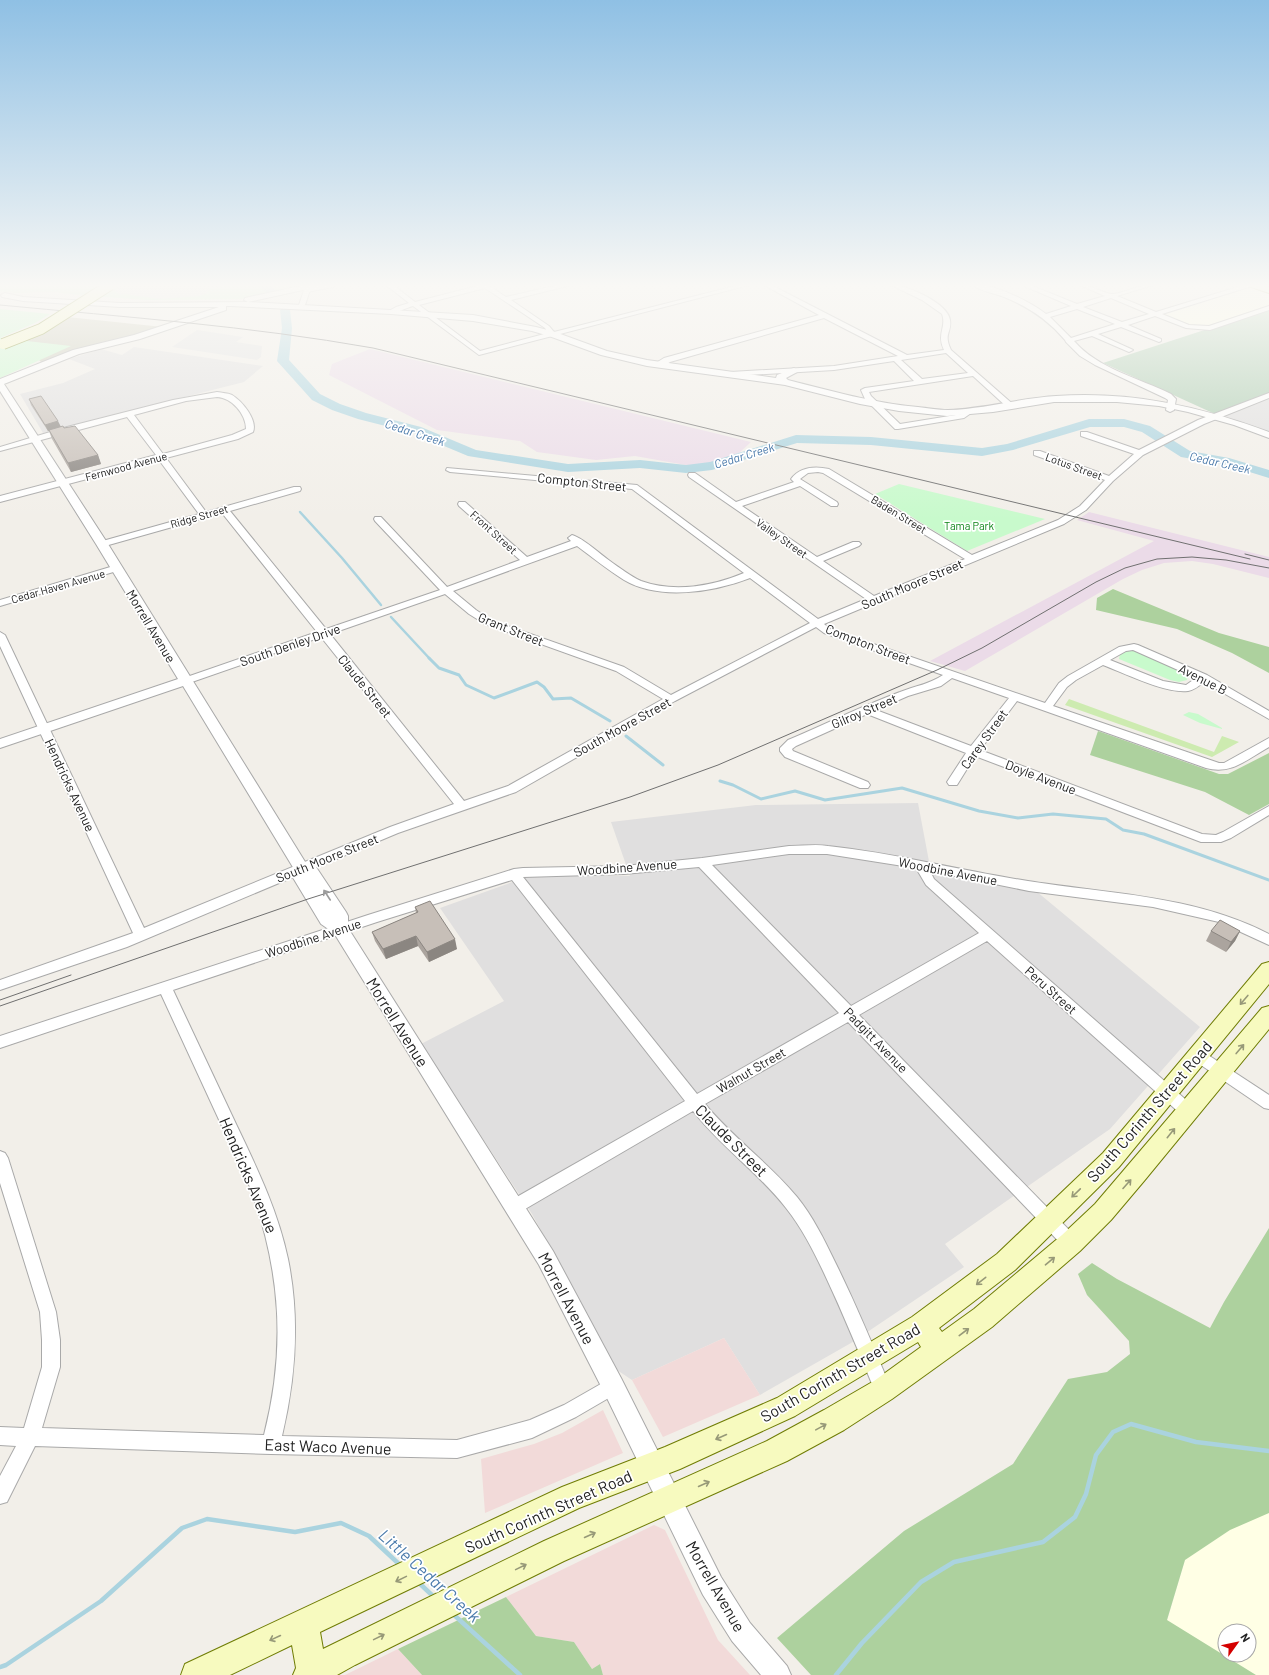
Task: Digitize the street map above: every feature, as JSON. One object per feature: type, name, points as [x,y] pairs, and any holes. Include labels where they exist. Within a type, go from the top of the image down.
[{"type":"main road","name":"South Corinth Street Road","points":[[196,1675],[572,1497],[652,1466],[786,1408],[922,1326],[1006,1262],[1111,1160],[1269,970]]},
{"type":"main road","name":"South Corinth Street Road","points":[[310,1674],[344,1654],[554,1551],[778,1451],[834,1420],[883,1390],[983,1318],[1071,1243],[1103,1212],[1269,1014]]},
{"type":"main road","points":[[922,1326],[940,1350]]},
{"type":"main road","points":[[303,1624],[310,1674]]},
{"type":"street","points":[[0,383],[49,363]]},
{"type":"street","points":[[651,363],[785,382],[876,404],[925,412],[970,411],[1074,398],[1118,399],[1171,407],[1269,435]]},
{"type":"street","points":[[730,374],[794,371],[867,363]]},
{"type":"street","points":[[899,363],[920,382]]},
{"type":"street","points":[[962,363],[1011,406]]},
{"type":"street","points":[[1098,363],[1168,396],[1172,399],[1171,407]]},
{"type":"street","points":[[785,382],[780,377],[794,371]]},
{"type":"street","points":[[970,411],[964,416],[898,427],[866,394],[865,390],[974,374]]},
{"type":"street","name":"Morrell Avenue","points":[[0,383],[117,568],[185,681],[302,869],[300,876],[313,898],[327,920],[340,929],[546,1258],[613,1386],[668,1500],[712,1586],[741,1632],[774,1671]]},
{"type":"street","name":"Fernwood Avenue","points":[[0,500],[235,437],[250,430],[251,425],[249,418],[232,398],[216,395],[196,398],[129,414]]},
{"type":"street","name":"South Moore Street","points":[[0,985],[141,935],[394,830],[485,799],[512,788],[671,699],[817,623],[1073,516],[1110,479],[1140,454],[1211,418],[1267,397]]},
{"type":"street","points":[[0,449],[129,414],[204,515]]},
{"type":"street","points":[[1211,418],[1269,444]]},
{"type":"street","points":[[1084,434],[1140,454]]},
{"type":"street","name":"Lotus Street","points":[[1037,453],[1110,479]]},
{"type":"street","name":"Baden Street","points":[[798,481],[798,476],[807,471],[814,469],[826,471],[972,559]]},
{"type":"street","name":"Compton Street","points":[[450,470],[634,487],[827,631],[950,675],[1219,767],[1227,766],[1269,742]]},
{"type":"street","name":"Valley Street","points":[[692,475],[873,600]]},
{"type":"street","points":[[735,505],[798,481],[834,504]]},
{"type":"street","name":"Ridge Street","points":[[102,544],[297,489]]},
{"type":"street","name":"Front Street","points":[[462,504],[526,561]]},
{"type":"street","name":"Claude Street","points":[[224,509],[462,806]]},
{"type":"street","name":"Grant Street","points":[[378,519],[446,590],[475,615],[488,622],[620,669],[671,699]]},
{"type":"street","name":"South Denley Drive","points":[[0,744],[446,590],[526,561],[575,540],[628,578],[637,583],[654,587],[674,588],[726,584],[751,574]]},
{"type":"street","points":[[815,561],[856,544]]},
{"type":"street","name":"Cedar Haven Avenue","points":[[0,603],[117,568]]},
{"type":"street","name":"Hendricks Avenue","points":[[0,635],[141,935]]},
{"type":"street","name":"Avenue B","points":[[1103,661],[1127,647],[1134,647],[1203,677],[1269,716]]},
{"type":"street","points":[[1047,708],[1063,685],[1072,678],[1103,661],[1172,687],[1189,688],[1203,677]]},
{"type":"street","name":"Gilroy Street","points":[[864,785],[789,754],[786,751],[786,748],[792,743],[866,710],[904,694],[937,684],[950,675]]},
{"type":"street","name":"Carey Street","points":[[953,782],[973,752],[1014,697]]},
{"type":"street","name":"Doyle Avenue","points":[[866,710],[1201,838],[1217,839],[1227,835],[1269,810]]},
{"type":"street","name":"Woodbine Avenue","points":[[0,1042],[340,929],[514,874],[538,871],[624,870],[702,862],[788,850],[810,849],[920,864],[1029,886],[1153,902],[1221,918],[1242,926],[1269,940]]},
{"type":"street","name":"Padgitt Avenue","points":[[702,862],[850,1013],[1071,1243]]},
{"type":"street","name":"Peru Street","points":[[920,864],[930,882],[1188,1111]]},
{"type":"street","name":"Claude Street","points":[[514,874],[694,1102],[717,1129],[774,1182],[792,1203],[812,1232],[842,1293],[883,1390]]},
{"type":"street","name":"Walnut Street","points":[[514,1207],[988,934]]},
{"type":"street","name":"Hendricks Avenue","points":[[165,987],[258,1187],[270,1216],[278,1246],[286,1289],[288,1325],[284,1383],[271,1445]]},
{"type":"street","points":[[1197,1055],[1269,1103]]},
{"type":"street","points":[[0,1158],[48,1312],[51,1340],[51,1367],[30,1437],[0,1495]]},
{"type":"street","name":"East Waco Avenue","points":[[0,1436],[271,1445],[457,1449],[532,1429],[570,1411],[613,1386]]},
{"type":"shaded area","points":[[80,363],[244,363],[263,366],[244,382],[43,433],[20,394],[63,383],[95,369]]},
{"type":"shaded area","points":[[428,363],[751,442],[738,454],[697,467],[635,456],[596,460],[537,452],[520,441],[437,430],[329,375],[332,364]]},
{"type":"shaded area","points":[[1103,363],[1269,363],[1269,394],[1215,414]]},
{"type":"shaded area","points":[[1269,398],[1269,432],[1226,417],[1225,415]]},
{"type":"shaded area","points":[[1089,512],[1269,557],[1269,578],[1213,564],[1192,561],[1164,563],[1142,570],[1123,579],[965,671],[930,661],[1154,541],[1077,520]]},
{"type":"shaded area","points":[[918,803],[931,872],[1036,891],[1200,1027],[1110,1129],[945,1244],[964,1267],[851,1343],[760,1395],[724,1338],[632,1380],[617,1370],[532,1214],[421,1044],[504,1001],[440,908],[532,875],[630,876],[611,822],[756,805]]},
{"type":"shaded area","points":[[1269,1278],[1269,1675],[1151,1675]]},
{"type":"shaded area","points":[[724,1338],[760,1395],[663,1437],[632,1380]]},
{"type":"shaded area","points":[[603,1410],[623,1453],[485,1513],[481,1459],[534,1444],[562,1433]]},
{"type":"shaded area","points":[[654,1525],[665,1530],[718,1640],[750,1675],[603,1675],[600,1664],[592,1669],[574,1642],[536,1636],[506,1597]]},
{"type":"shaded area","points":[[398,1649],[422,1675],[345,1675]]},
{"type":"green space","points":[[0,363],[33,363],[0,378]]},
{"type":"green space","name":"Tama Park","points":[[899,484],[1045,519],[967,551],[875,494]]},
{"type":"green space","points":[[1113,589],[1219,633],[1269,647],[1269,673],[1232,653],[1177,629],[1096,610],[1097,598]]},
{"type":"green space","points":[[1133,650],[1189,674],[1187,680],[1179,682],[1170,680],[1119,659],[1120,654]]},
{"type":"green space","points":[[1069,699],[1214,752],[1222,736],[1239,742],[1212,757],[1065,705]]},
{"type":"green space","points":[[1189,712],[1198,714],[1222,729],[1200,723],[1183,715]]},
{"type":"green space","points":[[1098,731],[1219,774],[1228,774],[1269,753],[1269,804],[1249,815],[1205,792],[1090,755]]},
{"type":"green space","points":[[1269,1228],[1269,1513],[1230,1530],[1185,1560],[1167,1620],[1217,1651],[1217,1663],[1237,1663],[1256,1675],[811,1675],[777,1638],[904,1531],[1013,1464],[1068,1379],[1107,1372],[1130,1354],[1129,1341],[1087,1295],[1078,1274],[1092,1263],[1117,1279],[1210,1328]]},
{"type":"green space","points":[[506,1597],[536,1636],[574,1642],[592,1669],[600,1664],[603,1675],[422,1675],[398,1649]]},
{"type":"building","points":[[41,396],[58,421],[45,425],[29,399]]},
{"type":"building","points":[[63,426],[64,428],[75,426],[98,455],[68,463],[49,430]]},
{"type":"building","points":[[430,901],[455,939],[427,952],[416,936],[383,949],[372,932],[418,912],[415,907]]},
{"type":"building","points":[[1220,920],[1240,931],[1231,942],[1211,931]]},
{"type":"waterway","name":"Cedar Creek","points":[[285,363],[316,397],[336,407],[362,416],[417,430],[473,453],[568,468],[640,464],[686,469],[712,466],[796,439],[871,441],[982,452],[1009,447],[1089,423],[1124,423],[1146,429],[1186,454],[1229,462],[1269,474]]},
{"type":"waterway","points":[[300,512],[342,558],[381,605]]},
{"type":"waterway","points":[[391,617],[430,659]]},
{"type":"waterway","points":[[430,659],[439,668],[459,675],[466,685],[494,698],[537,682],[544,687],[553,699],[571,698],[610,721]]},
{"type":"waterway","points":[[626,736],[663,765]]},
{"type":"waterway","points":[[720,781],[733,785],[761,799],[795,791],[825,800],[902,788],[979,811],[1018,818],[1053,814],[1106,819],[1123,830],[1144,834],[1269,880]]},
{"type":"waterway","name":"Little Cedar Creek","points":[[836,1675],[862,1643],[921,1582],[954,1562],[1043,1542],[1075,1517],[1086,1494],[1096,1455],[1113,1432],[1131,1424],[1196,1442],[1269,1451]]},
{"type":"waterway","name":"Little Cedar Creek","points":[[0,1667],[6,1665],[101,1601],[182,1528],[207,1519],[295,1532],[341,1523],[369,1536],[400,1565]]},
{"type":"waterway","name":"Little Cedar Creek","points":[[417,1581],[435,1598]]},
{"type":"waterway","name":"Little Cedar Creek","points":[[453,1614],[520,1675]]},
{"type":"tram line","points":[[436,363],[1250,559]]},
{"type":"tram line","points":[[1245,554],[1269,560]]},
{"type":"tram line","points":[[0,1006],[308,899],[630,797],[718,765],[937,670],[982,648],[1096,582],[1125,568],[1157,559],[1192,557],[1226,560],[1269,568]]},
{"type":"tram line","points":[[0,1000],[71,975]]}]
